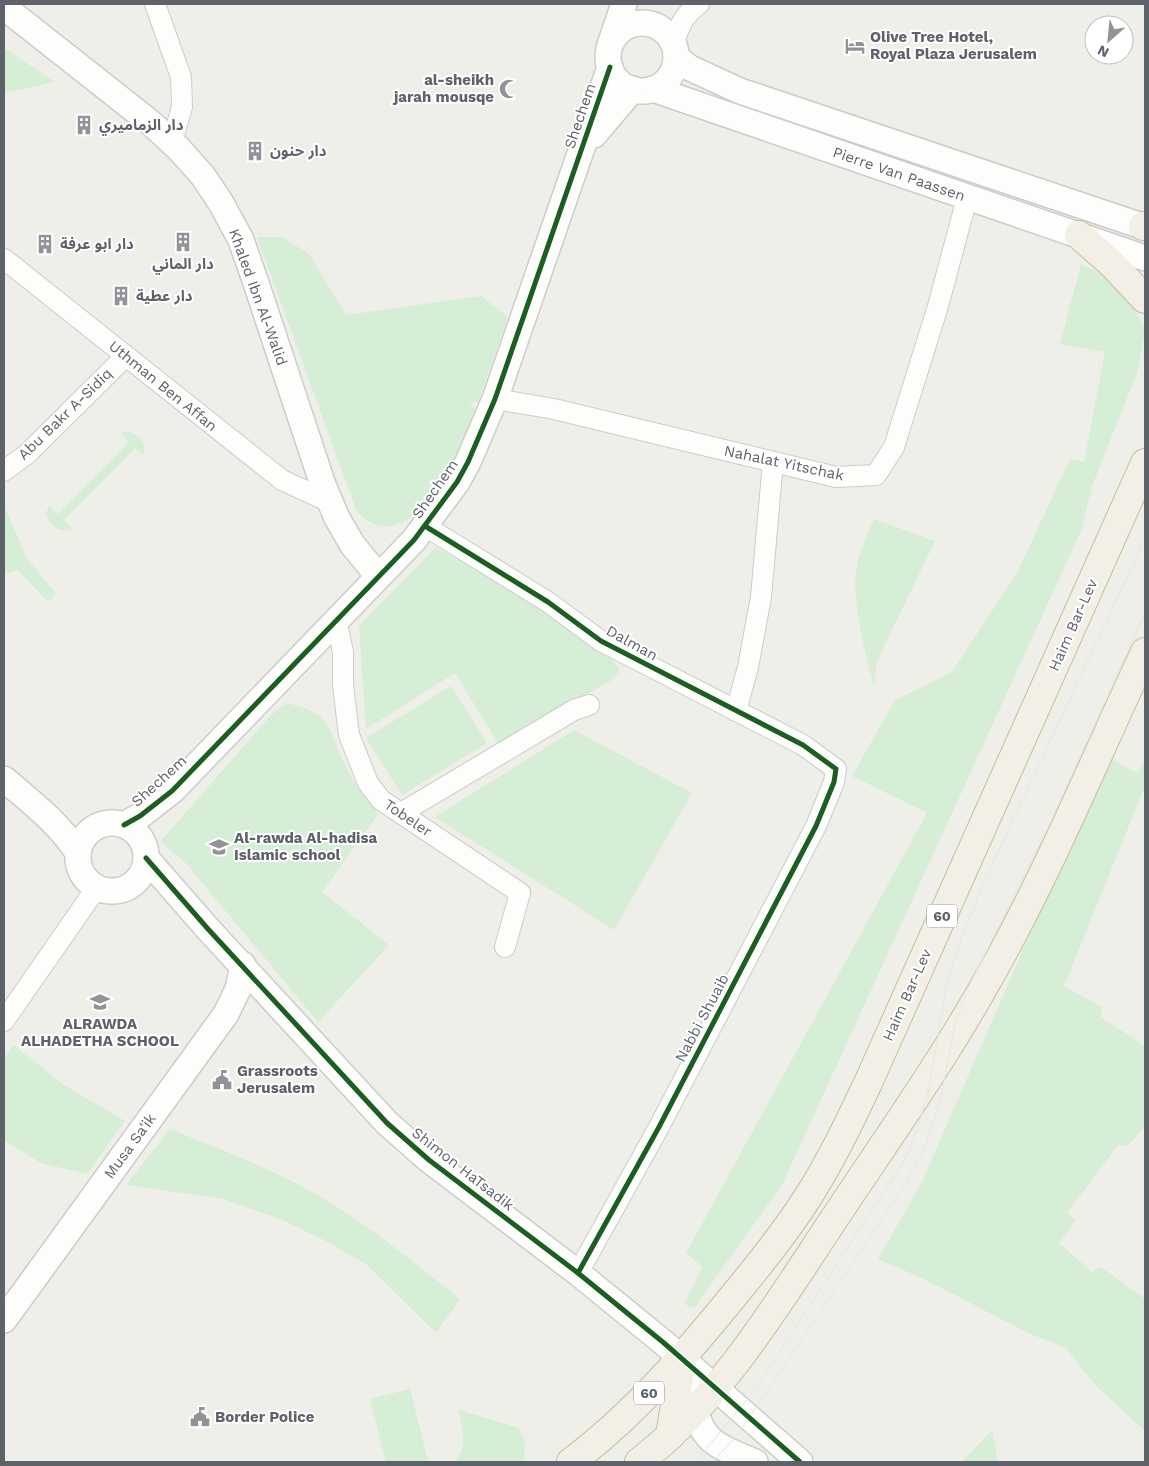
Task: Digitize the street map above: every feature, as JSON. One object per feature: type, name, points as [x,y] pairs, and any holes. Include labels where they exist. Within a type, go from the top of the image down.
[{"type":"highway","points":[[1079,235],[1112,264],[1145,299]]},
{"type":"highway","name":"Haim Bar-Lev","points":[[571,1462],[614,1427],[690,1357],[800,1209],[839,1142],[876,1064],[1145,463]]},
{"type":"highway","points":[[639,1462],[670,1436],[696,1410],[787,1290],[953,1038],[983,989],[1036,885],[1145,652]]},
{"type":"highway","points":[[670,1436],[690,1357]]},
{"type":"street","points":[[155,4],[181,77],[182,107],[172,142]]},
{"type":"street","name":"Shechem","points":[[124,825],[140,816],[172,791],[336,620],[424,526],[465,469],[494,399],[579,157],[624,4]]},
{"type":"street","points":[[651,4],[672,45]]},
{"type":"street","points":[[672,45],[653,25],[636,23],[626,27],[617,34],[610,55],[615,76],[643,89],[670,76],[672,45],[678,27],[688,12],[700,4]]},
{"type":"street","name":"Khaled Ibn Al-Walid","points":[[4,6],[172,142],[203,176],[221,203],[240,240],[330,502],[352,544],[378,576]]},
{"type":"street","name":"Pierre Van Paassen","points":[[672,45],[690,68],[740,91],[1144,226]]},
{"type":"street","name":"Shechem","points":[[579,157],[611,112],[643,89]]},
{"type":"street","name":"Pierre Van Paassen","points":[[643,89],[1145,258]]},
{"type":"street","name":"Nahalat Yitschak","points":[[494,399],[554,409],[836,477],[876,475],[886,463],[894,447],[938,306],[967,198]]},
{"type":"street","name":"Uthman Ben Affan","points":[[4,258],[282,480],[330,502]]},
{"type":"street","name":"Abu Bakr A-Sidiq","points":[[4,471],[27,454],[126,356]]},
{"type":"street","points":[[736,711],[748,667],[761,597],[773,462]]},
{"type":"street","name":"Dalman","points":[[424,526],[548,602],[601,641],[803,745],[836,769]]},
{"type":"street","name":"Tobeler","points":[[336,620],[343,652],[343,685],[349,735],[368,783],[381,800],[520,893],[505,947]]},
{"type":"street","points":[[401,813],[574,710],[588,705]]},
{"type":"street","name":"Nabbi Shuaib","points":[[578,1273],[659,1127],[816,826],[834,782],[836,769]]},
{"type":"street","points":[[4,779],[37,806],[62,830],[78,853],[82,873],[97,887],[112,891],[132,884],[142,873],[145,850],[133,830],[124,825],[107,823],[91,829],[84,838],[78,853]]},
{"type":"street","name":"Shechem","points":[[145,850],[152,819],[172,791]]},
{"type":"street","points":[[37,806],[91,829]]},
{"type":"street","name":"Shimon HaTsadik","points":[[145,850],[243,966],[386,1123],[429,1160],[690,1357],[715,1387],[800,1462]]},
{"type":"street","points":[[4,1022],[97,887]]},
{"type":"street","name":"Musa Sa'ik","points":[[4,1320],[226,1014],[238,989],[243,966]]},
{"type":"street","points":[[690,1357],[696,1410],[702,1426],[713,1443],[755,1462]]},
{"type":"green space","points":[[4,48],[55,82],[4,93]]},
{"type":"green space","points":[[257,237],[282,237],[309,254],[346,315],[481,296],[508,317],[478,402],[470,401],[476,412],[453,465],[428,502],[413,516],[397,525],[380,526],[357,512]]},
{"type":"green space","points":[[1081,264],[1110,278],[1132,303],[1145,331],[1137,373],[1092,486],[1081,531],[782,1185],[694,1308],[684,1304],[703,1267],[686,1253],[927,813],[852,776],[895,700],[952,672],[1017,573],[1070,459],[1084,462],[1105,352],[1060,344]]},
{"type":"green space","points":[[130,431],[141,439],[145,446],[143,455],[135,448],[64,520],[73,530],[55,528],[46,513],[49,506],[58,514],[129,442],[120,433]]},
{"type":"green space","points":[[4,506],[27,558],[56,594],[48,602],[18,570],[4,574]]},
{"type":"green space","points":[[874,519],[935,541],[877,661],[874,687],[861,630],[855,586],[859,560]]},
{"type":"green space","points":[[436,547],[602,645],[620,671],[609,682],[498,743],[455,673],[366,729],[359,626]]},
{"type":"green space","points":[[451,686],[487,743],[402,795],[366,738]]},
{"type":"green space","points":[[286,703],[314,712],[328,726],[350,775],[378,814],[322,892],[389,945],[318,1022],[184,861],[160,842],[271,715]]},
{"type":"green space","points":[[574,730],[692,793],[614,930],[435,817]]},
{"type":"green space","points":[[1107,756],[1138,774],[1145,759],[1145,786],[1064,986],[1102,1007],[1101,1017],[1145,1046],[1145,1126],[1128,1146],[1118,1145],[1067,1213],[1076,1220],[1059,1243],[1092,1272],[1101,1267],[1145,1299],[1145,1431],[1095,1385],[1066,1348],[1028,1333],[926,1280],[878,1259],[922,1182]]},
{"type":"green space","points":[[13,1045],[64,1085],[125,1121],[87,1174],[41,1163],[4,1140],[4,1059]]},
{"type":"green space","points":[[170,1129],[263,1167],[316,1194],[372,1231],[460,1299],[436,1333],[367,1265],[324,1240],[280,1219],[223,1199],[126,1185]]},
{"type":"green space","points":[[410,1389],[428,1461],[386,1462],[370,1399]]},
{"type":"green space","points":[[459,1410],[519,1428],[525,1442],[524,1461],[453,1462],[458,1457],[463,1445]]},
{"type":"green space","points":[[992,1430],[998,1462],[962,1462]]},
{"type":"tram line","points":[[695,1462],[751,1395],[902,1165],[917,1130],[929,1089],[947,982],[959,944],[983,884],[1145,539]]},
{"type":"tram line","points":[[713,1462],[737,1435],[772,1384],[903,1188],[923,1152],[940,1101],[955,1025],[969,986],[1049,825],[1145,613]]},
{"type":"cycle path","points":[[124,825],[140,816],[172,791],[414,540],[457,482],[468,462],[495,399],[610,67]]},
{"type":"cycle path","points":[[425,526],[548,602],[601,641],[803,745],[836,769],[834,782],[816,826],[659,1127],[578,1273]]},
{"type":"cycle path","points":[[146,858],[208,929],[387,1123],[429,1160],[578,1273],[664,1343],[800,1462]]},
{"type":"place","name":"Olive Tree Hotel, Royal Plaza Jerusalem","points":[[855,46]]},
{"type":"place","name":"al-sheikh jarah mousqe","points":[[509,89]]},
{"type":"place","name":"دار الزماميري","points":[[84,125]]},
{"type":"place","name":"دار حنون","points":[[255,151]]},
{"type":"place","name":"دار الماني","points":[[183,242]]},
{"type":"place","name":"دار ابو عرفة","points":[[45,244]]},
{"type":"place","name":"دار عطية","points":[[121,296]]},
{"type":"place","name":"Al-rawda Al-hadisa Islamic school","points":[[219,847]]},
{"type":"place","name":"ALRAWDA ALHADETHA SCHOOL","points":[[100,1002]]},
{"type":"place","name":"Grassroots Jerusalem","points":[[222,1080]]},
{"type":"place","name":"Border Police","points":[[200,1417]]}]
